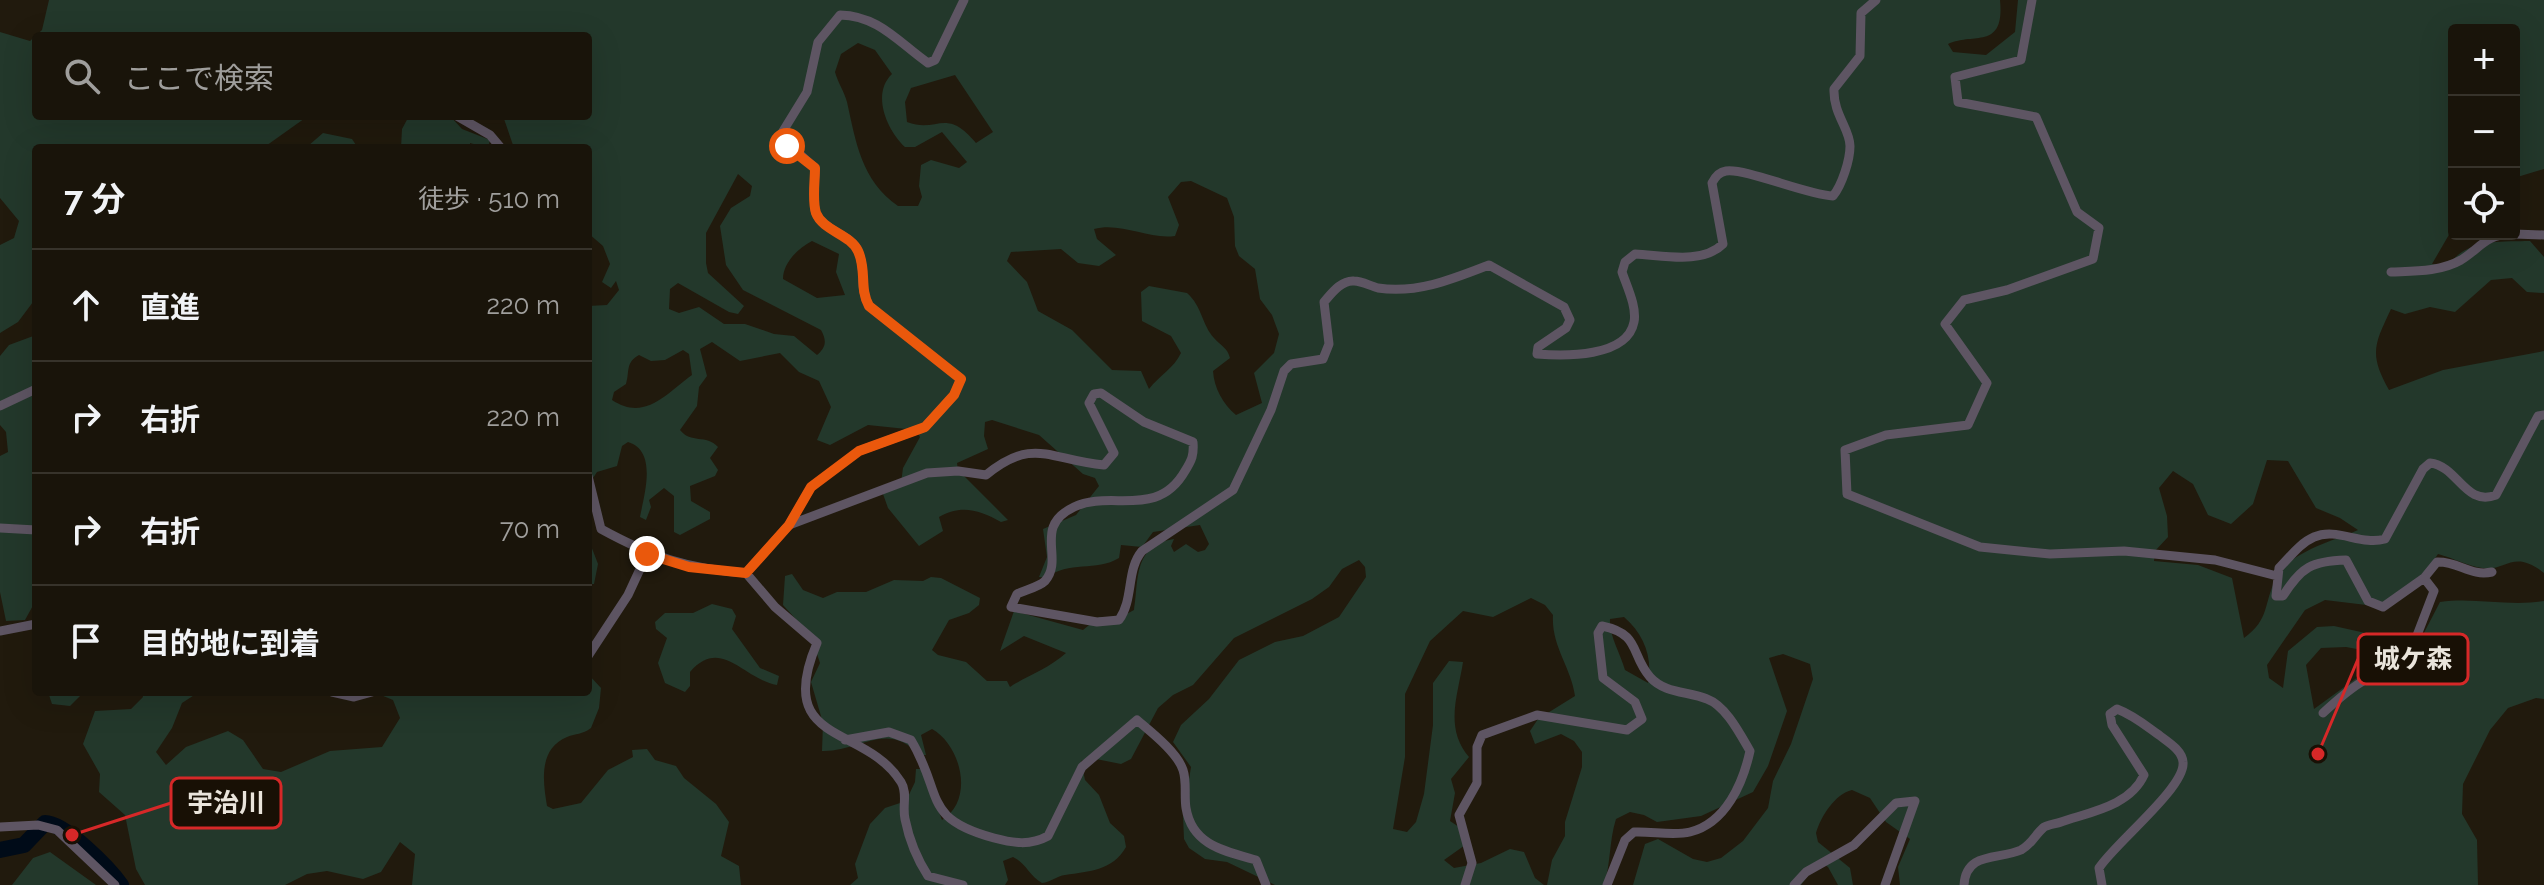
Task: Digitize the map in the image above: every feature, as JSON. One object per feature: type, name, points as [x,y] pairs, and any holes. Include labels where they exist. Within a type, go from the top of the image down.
[{"type":"street","points":[[746,573],[789,525],[811,487],[859,451],[925,427],[954,395],[961,379],[869,306],[861,292],[862,264],[857,248],[821,220],[816,212],[815,168],[780,136],[807,92],[818,42],[840,15],[860,16],[876,22],[928,63],[935,60],[964,0]]},
{"type":"street","points":[[789,525],[927,473],[944,470],[986,475],[1009,456],[1023,452],[1104,465],[1114,453],[1089,403],[1094,394],[1101,393],[1144,422],[1193,442],[1194,455],[1181,478],[1153,498],[1076,505],[1057,517],[1050,538],[1051,570],[1044,582],[1017,594],[1011,607],[1097,622],[1119,620],[1129,606],[1136,559],[1142,551],[1233,490],[1271,410],[1284,371],[1291,364],[1323,359],[1329,344],[1324,302],[1342,284],[1353,280],[1378,288],[1408,289],[1440,284],[1489,265],[1564,307],[1570,320],[1566,328],[1538,347],[1537,354],[1584,355],[1605,349],[1626,337],[1634,324],[1634,311],[1622,272],[1629,258],[1635,254],[1697,257],[1715,253],[1723,244],[1712,183],[1717,175],[1727,171],[1748,174],[1787,188],[1833,196],[1850,144],[1835,112],[1834,89],[1860,56],[1861,13],[1876,0]]},
{"type":"street","points":[[2032,0],[2021,60],[1955,77],[1958,102],[2036,117],[2077,212],[2099,228],[2093,259],[2007,290],[1964,300],[1945,324],[1987,383],[1968,425],[1886,435],[1845,450],[1847,494],[1980,547],[2050,554],[2124,551],[2215,560],[2277,576]]},
{"type":"street","points":[[464,120],[490,135],[498,144]]},
{"type":"street","points":[[2520,234],[2544,235]]},
{"type":"street","points":[[2391,272],[2440,268],[2460,261],[2485,240]]},
{"type":"street","points":[[0,406],[32,391]]},
{"type":"street","points":[[2492,572],[2479,575],[2447,561],[2437,562],[2424,578],[2383,607],[2368,601],[2346,560],[2320,561],[2297,574],[2283,596],[2276,596],[2279,568],[2316,536],[2334,535],[2372,543],[2385,539],[2430,463],[2440,464],[2450,471],[2471,494],[2487,499],[2496,495],[2538,416],[2544,415]]},
{"type":"street","points":[[592,492],[601,529],[647,554],[689,567],[746,573],[775,607],[817,643],[808,665],[807,702],[824,727],[889,767],[902,783],[905,821],[928,876],[963,885]]},
{"type":"street","points":[[0,528],[32,530]]},
{"type":"street","points":[[592,650],[628,595],[647,554]]},
{"type":"street","points":[[2323,713],[2351,687],[2374,672],[2406,664],[2434,591],[2424,578]]},
{"type":"street","points":[[0,631],[32,625]]},
{"type":"street","points":[[1465,885],[1472,863],[1459,815],[1477,783],[1477,747],[1482,735],[1537,715],[1627,730],[1642,719],[1635,702],[1603,678],[1598,633],[1602,626],[1617,629],[1630,639],[1650,677],[1673,691],[1708,699],[1718,706],[1750,751],[1744,776],[1731,800],[1712,823],[1689,832],[1634,832],[1625,840],[1607,885]]},
{"type":"street","points":[[1964,885],[1974,863],[1984,856],[2009,855],[2024,848],[2043,828],[2106,807],[2137,789],[2144,775],[2112,725],[2110,714],[2117,709],[2129,713],[2174,746],[2184,758],[2183,768],[2167,794],[2108,852],[2099,868],[2102,885]]},
{"type":"street","points":[[845,740],[889,732],[911,740],[940,809],[950,822],[961,829],[1022,844],[1048,836],[1082,767],[1102,753],[1128,724],[1137,720],[1162,743],[1183,771],[1186,807],[1198,836],[1214,848],[1256,860],[1266,885]]},
{"type":"street","points":[[1794,885],[1815,866],[1854,845],[1896,803],[1915,801],[1885,885]]},
{"type":"street","points":[[0,827],[42,826],[69,839],[115,885]]},
{"type":"green space","points":[[49,0],[2000,0],[1998,27],[1992,33],[1948,44],[1953,52],[1986,55],[2015,32],[2018,0],[2544,0],[2544,169],[2520,176],[2520,24],[2448,24],[2448,236],[2432,264],[2448,266],[2465,250],[2485,243],[2530,241],[2544,257],[2544,293],[2527,292],[2512,278],[2491,280],[2455,312],[2430,307],[2405,314],[2391,309],[2378,341],[2376,358],[2389,390],[2443,370],[2544,351],[2544,573],[2525,562],[2482,568],[2438,554],[2427,570],[2383,607],[2325,600],[2305,610],[2267,665],[2269,678],[2283,688],[2288,651],[2317,627],[2334,626],[2397,640],[2413,654],[2440,602],[2544,601],[2544,699],[2536,698],[2508,708],[2490,730],[2463,784],[2462,814],[2477,840],[2478,885],[1900,885],[1898,867],[1910,839],[1886,822],[1870,798],[1852,790],[1840,796],[1830,807],[1816,833],[1818,842],[1850,868],[1853,885],[1838,885],[1828,867],[1819,861],[1801,885],[1633,885],[1645,844],[1658,839],[1693,859],[1707,862],[1721,858],[1743,841],[1768,808],[1773,781],[1791,744],[1813,679],[1810,664],[1783,654],[1769,658],[1787,711],[1768,766],[1753,792],[1701,816],[1657,822],[1630,812],[1616,819],[1604,885],[1547,885],[1552,860],[1565,836],[1565,822],[1582,767],[1582,752],[1574,741],[1561,734],[1535,744],[1530,731],[1538,719],[1575,696],[1555,637],[1553,615],[1545,605],[1531,598],[1493,617],[1463,611],[1430,641],[1405,694],[1405,757],[1393,829],[1407,832],[1416,822],[1424,794],[1433,725],[1433,683],[1449,661],[1463,662],[1455,723],[1461,746],[1469,757],[1451,779],[1455,793],[1450,821],[1462,829],[1468,843],[1444,860],[1454,868],[1481,863],[1510,849],[1524,852],[1535,878],[1544,885],[1275,885],[1227,862],[1205,859],[1189,848],[1184,839],[1183,816],[1191,767],[1173,742],[1181,725],[1209,699],[1239,660],[1275,642],[1303,636],[1339,617],[1366,577],[1365,567],[1359,560],[1342,569],[1329,587],[1312,599],[1234,638],[1193,685],[1173,695],[1158,708],[1131,759],[1121,764],[1091,758],[1081,761],[1085,780],[1099,795],[1110,823],[1124,836],[1126,847],[1114,861],[1092,871],[1042,883],[1013,857],[1003,861],[1008,880],[1005,885],[850,885],[858,878],[855,864],[870,824],[885,808],[906,801],[915,782],[916,769],[923,769],[942,820],[958,800],[960,773],[950,747],[932,729],[921,735],[926,755],[919,755],[896,740],[884,739],[822,751],[823,723],[811,682],[820,663],[811,636],[783,605],[785,576],[792,574],[803,590],[823,598],[837,592],[866,592],[894,580],[941,578],[980,598],[979,605],[969,613],[949,620],[932,650],[938,655],[966,662],[987,681],[1007,681],[1010,687],[1066,653],[1024,636],[1000,651],[1014,611],[1083,630],[1099,617],[1121,617],[1134,610],[1140,567],[1151,549],[1174,539],[1171,546],[1174,552],[1186,544],[1198,552],[1205,550],[1209,544],[1200,525],[1153,532],[1142,547],[1121,545],[1119,558],[1110,562],[1073,567],[1046,578],[1039,577],[1047,557],[1043,529],[1076,515],[1099,486],[1095,478],[1083,474],[1039,435],[992,420],[985,422],[984,436],[988,449],[957,463],[958,470],[1008,520],[1001,522],[986,514],[963,510],[947,513],[939,517],[943,531],[919,546],[888,508],[883,494],[901,483],[903,468],[920,437],[916,430],[868,425],[830,445],[817,440],[831,407],[819,381],[799,372],[780,353],[740,361],[712,342],[700,349],[707,376],[699,387],[697,406],[680,430],[689,437],[709,441],[718,447],[710,458],[718,470],[715,476],[690,486],[691,501],[710,512],[710,519],[680,535],[674,532],[674,496],[664,488],[649,500],[651,507],[646,520],[640,517],[646,486],[646,464],[643,454],[628,442],[622,446],[617,466],[597,472],[593,478],[595,499],[592,500],[592,306],[607,305],[619,290],[616,281],[611,288],[602,282],[610,264],[603,246],[592,236],[592,144],[513,144],[504,120],[592,120],[592,32],[40,32]],"holes":[[[858,43],[875,50],[892,74],[886,82],[882,101],[887,122],[898,140],[905,147],[915,147],[942,132],[967,162],[959,168],[931,160],[921,165],[919,186],[922,197],[918,206],[898,206],[886,196],[868,172],[857,146],[846,98],[835,72],[841,54]],[[955,75],[993,132],[976,143],[949,123],[918,125],[907,122],[905,102],[911,88]],[[738,174],[752,186],[750,196],[731,208],[720,226],[726,265],[743,290],[821,330],[825,344],[817,355],[794,336],[774,334],[745,324],[724,324],[699,307],[679,313],[669,309],[670,289],[678,283],[729,312],[738,314],[744,306],[708,273],[706,263],[706,233]],[[1191,181],[1227,198],[1234,217],[1235,246],[1239,256],[1255,269],[1260,299],[1272,315],[1279,334],[1274,353],[1254,373],[1262,403],[1236,415],[1220,395],[1213,371],[1230,358],[1229,354],[1210,333],[1187,293],[1149,286],[1141,292],[1142,321],[1171,336],[1181,353],[1149,389],[1141,371],[1112,370],[1072,330],[1038,311],[1027,282],[1007,261],[1011,252],[1061,249],[1078,263],[1099,266],[1116,255],[1097,239],[1094,229],[1104,227],[1155,236],[1175,236],[1179,225],[1168,197],[1181,182]],[[812,241],[839,254],[836,272],[845,295],[817,298],[783,279],[788,262]],[[683,350],[689,354],[692,375],[664,397],[645,407],[635,408],[612,400],[614,392],[626,384],[630,364],[639,355],[651,361],[665,360]],[[2267,460],[2288,461],[2316,508],[2358,530],[2312,548],[2282,569],[2262,618],[2244,638],[2232,578],[2198,565],[2154,561],[2155,551],[2168,537],[2167,516],[2159,488],[2173,471],[2193,484],[2208,515],[2231,524],[2253,504]],[[1624,617],[1637,631],[1645,647],[1649,665],[1648,683],[1625,670],[1611,632],[1610,619]],[[2346,647],[2384,654],[2380,661],[2314,709],[2306,665],[2321,648]]]},
{"type":"green space","points":[[0,32],[32,39],[32,120],[302,120],[269,144],[32,144],[32,303],[18,322],[0,333],[0,245],[14,238],[19,221],[0,198]]},
{"type":"green space","points":[[407,120],[454,120],[462,129],[490,140],[489,144],[401,144],[402,129]]},
{"type":"green space","points":[[323,133],[352,139],[355,144],[310,144]]},
{"type":"green space","points":[[32,336],[32,607],[25,620],[6,621],[0,592],[0,456],[8,452],[6,432],[0,425],[0,356],[9,345]]},
{"type":"green space","points":[[592,548],[598,564],[592,584]]},
{"type":"green space","points":[[712,604],[732,609],[736,616],[732,629],[760,668],[779,676],[777,685],[732,663],[712,658],[701,662],[690,672],[690,686],[685,692],[665,683],[658,663],[667,638],[656,629],[655,622],[665,613],[693,613]]},
{"type":"green space","points":[[592,678],[601,688],[599,708],[591,728],[567,737],[551,749],[545,767],[547,806],[553,809],[581,803],[608,770],[633,757],[632,750],[647,749],[655,760],[676,766],[684,778],[716,804],[729,822],[721,856],[739,866],[741,885],[412,885],[415,854],[400,842],[381,872],[363,879],[327,871],[307,874],[285,885],[145,885],[136,869],[125,815],[99,792],[100,774],[83,744],[95,711],[131,709],[143,696],[193,696],[182,703],[172,728],[156,752],[166,765],[186,747],[228,731],[243,740],[263,769],[281,772],[330,751],[382,747],[400,718],[393,700],[383,696],[592,696]]},
{"type":"green space","points":[[49,696],[80,696],[70,706],[52,704]]},
{"type":"green space","points":[[50,852],[96,885],[12,885],[33,858]]},
{"type":"waterway","points":[[0,850],[24,845],[45,823],[54,825],[86,848],[121,885]]},
{"type":"place","name":"城ケ森","points":[[2318,754]]},
{"type":"place","name":"宇治川","points":[[72,835]]},
{"type":"route","points":[[647,554],[689,567],[746,573],[796,516],[811,487],[859,451],[878,441],[915,433],[925,427],[954,395],[961,379],[869,306],[861,292],[862,264],[857,248],[821,220],[816,212],[815,168],[787,146]]}]
